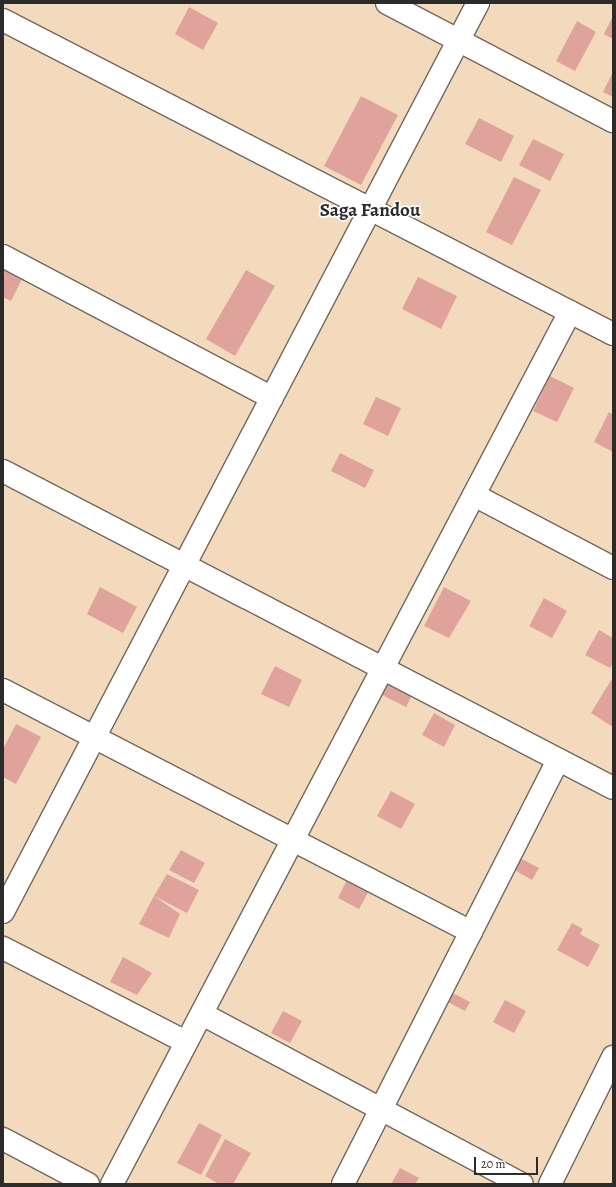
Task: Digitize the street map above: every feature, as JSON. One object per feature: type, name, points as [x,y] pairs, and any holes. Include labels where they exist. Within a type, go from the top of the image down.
[{"type":"street","points":[[387,3],[613,121]]},
{"type":"street","points":[[3,912],[478,3]]},
{"type":"street","points":[[3,20],[613,334]]},
{"type":"street","points":[[3,256],[272,398]]},
{"type":"street","points":[[112,1184],[570,312]]},
{"type":"street","points":[[3,471],[613,788]]},
{"type":"street","points":[[474,495],[613,568]]},
{"type":"street","points":[[3,690],[294,839],[471,932]]},
{"type":"street","points":[[342,1184],[558,760]]},
{"type":"street","points":[[3,948],[186,1042]]},
{"type":"street","points":[[202,1014],[522,1184]]},
{"type":"street","points":[[550,1184],[613,1057]]},
{"type":"street","points":[[3,1139],[88,1184]]},
{"type":"building","points":[[189,7],[218,23],[203,50],[175,34]]},
{"type":"building","points":[[613,16],[613,39],[604,34]]},
{"type":"building","points":[[577,21],[596,32],[575,71],[556,61]]},
{"type":"building","points":[[613,72],[613,97],[603,92]]},
{"type":"building","points":[[361,96],[398,115],[361,185],[324,166]]},
{"type":"building","points":[[479,118],[514,136],[501,162],[465,144]]},
{"type":"building","points":[[533,139],[564,154],[550,181],[519,165]]},
{"type":"building","points":[[514,177],[541,190],[512,245],[486,232]]},
{"type":"building","points":[[3,266],[23,277],[11,301],[3,297]]},
{"type":"building","points":[[246,270],[275,286],[235,356],[206,339]]},
{"type":"building","points":[[418,277],[457,296],[441,329],[402,309]]},
{"type":"building","points":[[550,376],[574,388],[557,422],[533,411]]},
{"type":"building","points":[[376,397],[401,408],[388,436],[363,424]]},
{"type":"building","points":[[609,412],[613,415],[613,452],[594,442]]},
{"type":"building","points":[[340,453],[374,470],[365,488],[331,471]]},
{"type":"building","points":[[100,587],[137,607],[123,633],[87,614]]},
{"type":"building","points":[[444,587],[471,601],[449,638],[424,626]]},
{"type":"building","points":[[544,598],[567,611],[552,638],[529,626]]},
{"type":"building","points":[[599,630],[613,638],[613,663],[610,668],[585,655]]},
{"type":"building","points":[[275,666],[302,680],[289,707],[261,694]]},
{"type":"building","points":[[611,680],[613,681],[613,727],[591,713]]},
{"type":"building","points":[[388,683],[412,695],[406,707],[382,695]]},
{"type":"building","points":[[434,713],[455,725],[444,747],[422,735]]},
{"type":"building","points":[[16,724],[41,737],[16,784],[3,777],[3,749]]},
{"type":"building","points":[[391,791],[415,804],[401,829],[377,816]]},
{"type":"building","points":[[181,850],[205,863],[194,883],[169,870]]},
{"type":"building","points":[[516,856],[539,868],[532,880],[509,867]]},
{"type":"building","points":[[167,874],[199,890],[187,913],[154,896]]},
{"type":"building","points":[[348,878],[370,889],[359,909],[338,898]]},
{"type":"building","points":[[154,896],[180,914],[169,938],[139,924]]},
{"type":"building","points":[[572,923],[583,929],[580,934],[600,945],[588,967],[557,950]]},
{"type":"building","points":[[123,957],[152,973],[137,995],[110,982]]},
{"type":"building","points":[[447,990],[470,1002],[465,1011],[442,999]]},
{"type":"building","points":[[505,1000],[526,1011],[514,1033],[493,1022]]},
{"type":"building","points":[[283,1011],[302,1021],[290,1043],[271,1033]]},
{"type":"building","points":[[199,1123],[222,1135],[201,1175],[177,1163]]},
{"type":"building","points":[[225,1139],[251,1153],[233,1184],[219,1184],[205,1176]]},
{"type":"building","points":[[400,1168],[419,1178],[415,1184],[391,1184]]},
{"type":"district","name":"Saga Fandou","points":[[370,211]]}]
